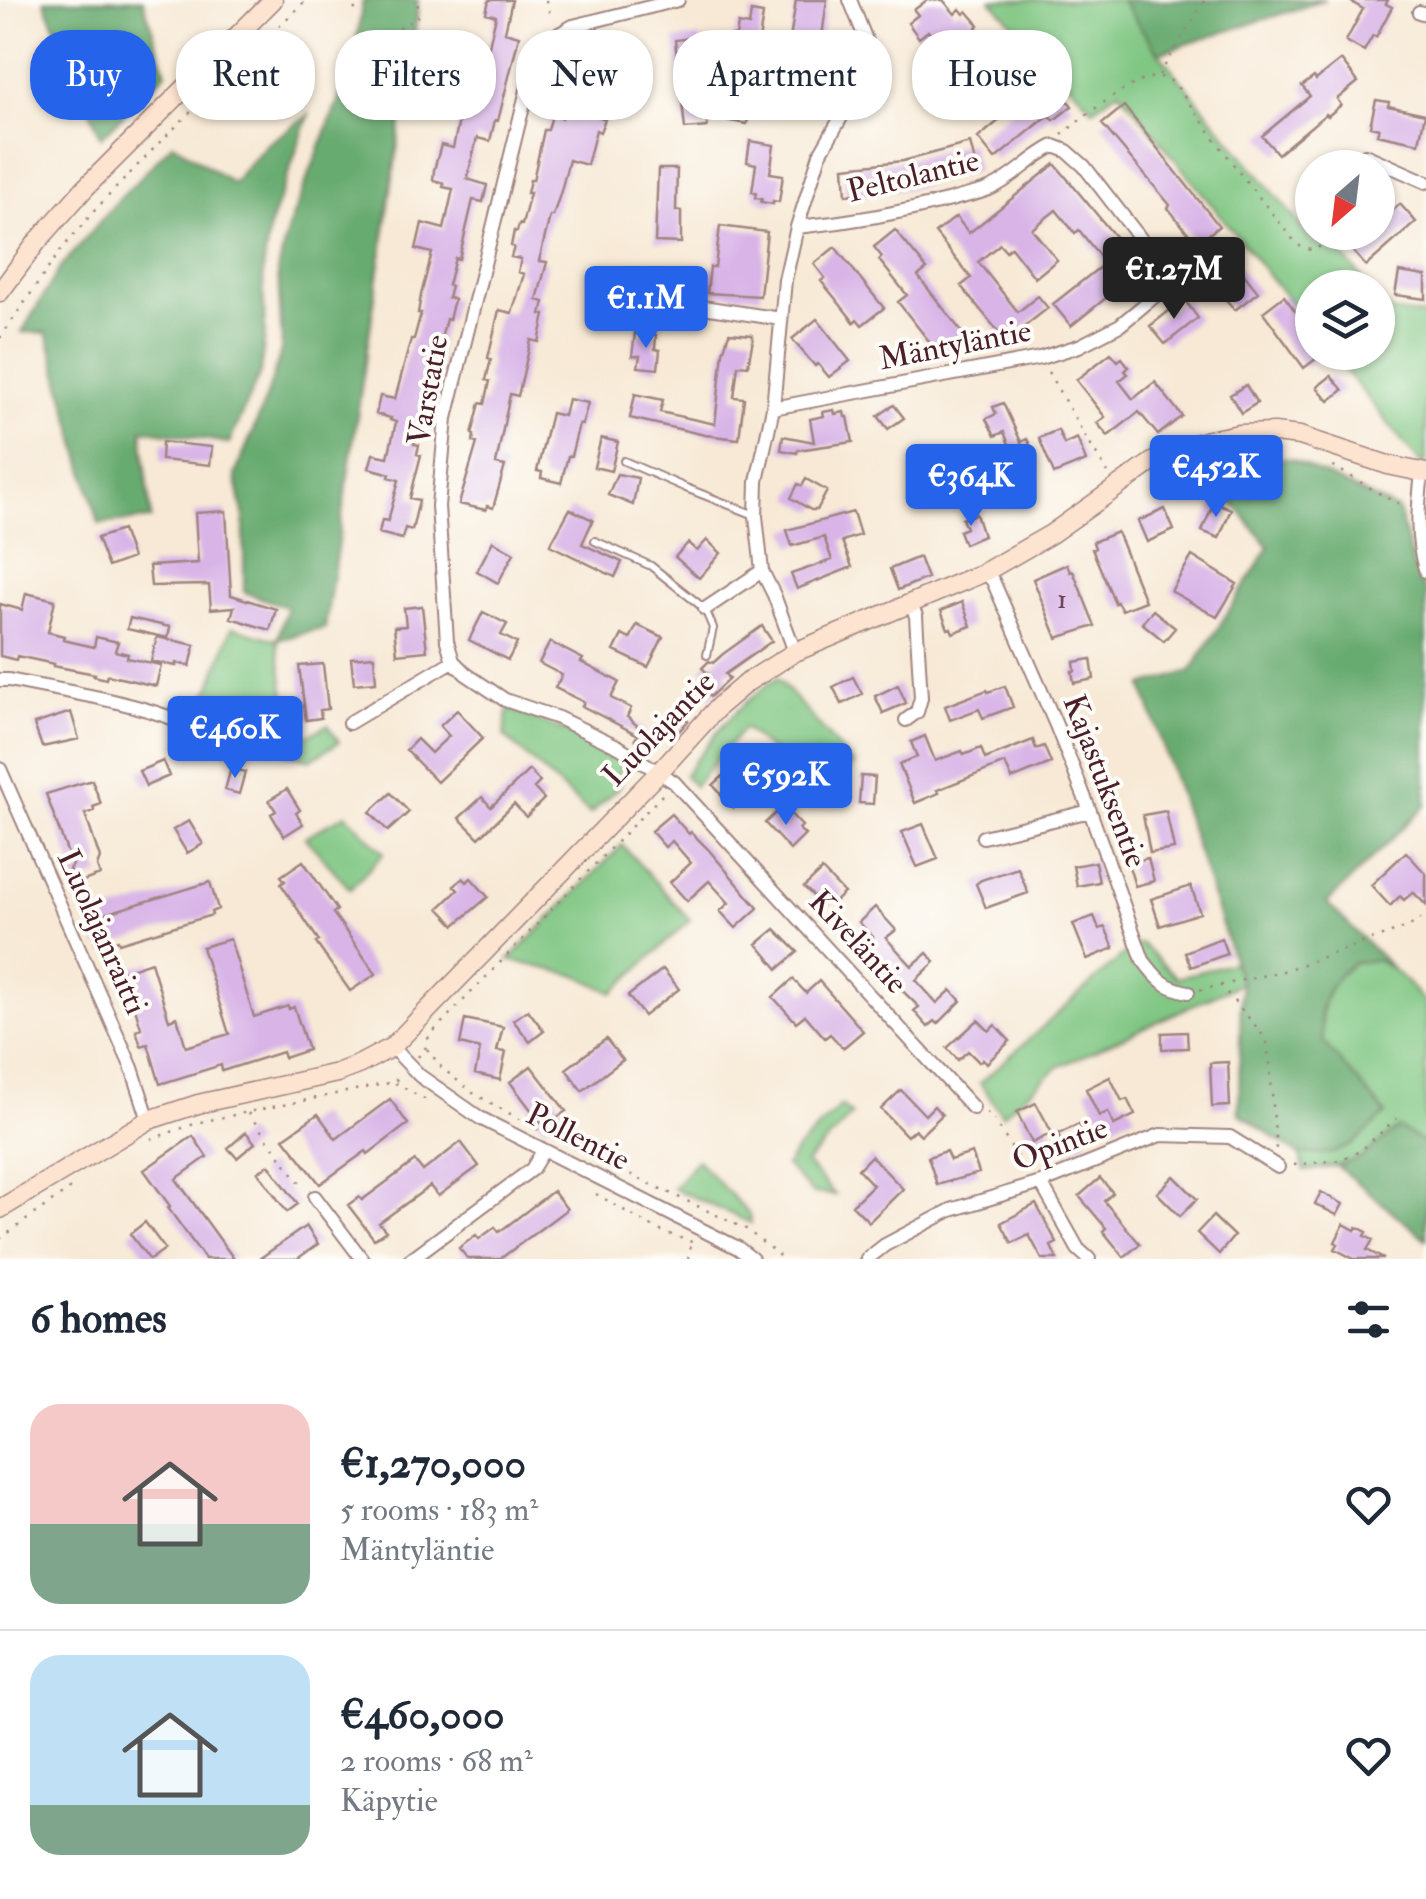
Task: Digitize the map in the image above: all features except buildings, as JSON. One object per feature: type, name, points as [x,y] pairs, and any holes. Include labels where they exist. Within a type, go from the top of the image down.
[{"type":"main road","points":[[0,292],[85,188],[272,0]]},
{"type":"main road","name":"Luolajantie","points":[[0,1209],[149,1120],[198,1104],[337,1073],[392,1047],[667,777],[719,706],[746,683],[795,652],[985,572],[1051,534],[1117,486],[1176,450],[1238,434],[1274,433],[1300,436],[1424,473]]},
{"type":"street","points":[[566,30],[678,0]]},
{"type":"street","points":[[795,652],[762,571],[757,480],[773,408],[786,280],[797,228],[820,154],[867,66],[866,40],[850,0]]},
{"type":"street","name":"Varstatie","points":[[453,661],[446,641],[438,506],[446,418],[520,120]]},
{"type":"street","name":"Peltolantie","points":[[797,228],[838,223],[988,190],[1054,146]]},
{"type":"street","name":"Mäntyläntie","points":[[773,408],[1040,358],[1079,346],[1120,325],[1156,295],[1163,280],[1160,264],[1084,166],[1068,151],[1054,146]]},
{"type":"street","points":[[1395,169],[1426,182]]},
{"type":"street","points":[[690,305],[782,319]]},
{"type":"street","points":[[1424,473],[1418,509],[1419,551],[1426,572]]},
{"type":"street","points":[[704,609],[762,571]]},
{"type":"street","name":"Kajastuksentie","points":[[985,572],[1056,725],[1143,960],[1156,978],[1172,989],[1188,992]]},
{"type":"street","points":[[906,720],[916,712],[921,698],[916,616],[910,605]]},
{"type":"street","points":[[349,722],[453,661],[505,700],[589,732],[667,777]]},
{"type":"street","points":[[0,680],[158,712],[182,722]]},
{"type":"street","name":"Luolajanraitti","points":[[0,769],[132,1068],[149,1120]]},
{"type":"street","name":"Kiveläntie","points":[[667,777],[973,1108]]},
{"type":"street","points":[[983,837],[1090,811]]},
{"type":"street","name":"Pollentie","points":[[392,1047],[410,1067],[480,1118],[738,1248],[752,1259]]},
{"type":"street","name":"Opintie","points":[[867,1259],[951,1210],[1038,1184],[1160,1135],[1230,1137],[1278,1167]]},
{"type":"street","points":[[411,1259],[532,1169],[543,1151]]},
{"type":"street","points":[[1038,1184],[1088,1259]]},
{"type":"street","points":[[316,1197],[362,1259]]},
{"type":"lane","points":[[624,461],[756,516]]},
{"type":"lane","points":[[595,541],[651,566],[704,609],[713,628],[707,654]]},
{"type":"path","points":[[0,338],[95,210],[306,0]]},
{"type":"path","points":[[354,10],[363,0]]},
{"type":"path","points":[[395,30],[416,16],[418,0]]},
{"type":"path","points":[[546,0],[561,30]]},
{"type":"path","points":[[1158,76],[1205,0]]},
{"type":"path","points":[[1054,146],[1064,132],[1136,81],[1158,76],[1175,84],[1240,175],[1295,242]]},
{"type":"path","points":[[1395,180],[1403,173]]},
{"type":"path","points":[[1040,358],[1117,486]]},
{"type":"path","points":[[1334,466],[1394,502],[1418,509]]},
{"type":"path","points":[[140,1143],[200,1122],[394,1082],[426,1048],[429,1036],[667,777]]},
{"type":"path","points":[[1188,992],[1283,971],[1408,927],[1426,916]]},
{"type":"path","points":[[1220,984],[1266,1043],[1278,1167],[1340,1160],[1360,1151],[1402,1114]]},
{"type":"path","points":[[426,1048],[442,1068],[474,1093],[556,1139],[746,1229],[783,1259]]},
{"type":"path","points":[[973,1108],[991,1115],[1038,1184]]},
{"type":"path","points":[[247,1112],[308,1193],[316,1197]]},
{"type":"path","points":[[0,1239],[69,1189]]},
{"type":"path","points":[[688,1259],[692,1242]]},
{"type":"green space","points":[[44,0],[143,0],[152,30],[56,30]]},
{"type":"green space","points":[[363,0],[418,0],[415,30],[358,30]]},
{"type":"green space","points":[[991,0],[1121,0],[1159,53],[1295,219],[1295,250],[1338,250],[1355,270],[1295,270],[1295,308],[1119,90],[1093,109],[1072,87],[1072,30],[1019,30]]},
{"type":"green space","points":[[1121,0],[1325,0],[1159,53]]},
{"type":"green space","points":[[156,41],[166,73],[156,83]]},
{"type":"green space","points":[[335,109],[335,120],[401,120],[325,628],[277,640],[287,607],[244,592],[244,518],[235,475],[282,347],[278,271],[287,231]]},
{"type":"green space","points":[[94,120],[118,120],[101,137]]},
{"type":"green space","points":[[307,120],[269,228],[263,271],[265,336],[260,373],[229,443],[142,429],[151,519],[99,524],[47,333],[22,332],[60,268],[173,143],[232,183],[266,145]]},
{"type":"green space","points":[[1395,312],[1426,316],[1426,463],[1421,464],[1345,370],[1395,370]]},
{"type":"green space","points":[[1253,456],[1291,459],[1398,510],[1415,570],[1426,593],[1426,805],[1327,903],[1391,967],[1375,960],[1353,963],[1327,992],[1320,1011],[1323,1042],[1386,1114],[1352,1145],[1333,1153],[1299,1155],[1239,1113],[1241,983],[1143,686],[1191,671],[1269,547],[1199,461]]},
{"type":"green space","points":[[232,627],[277,640],[292,743],[328,725],[339,742],[310,760],[192,723],[211,686]]},
{"type":"green space","points":[[777,678],[854,765],[821,794],[744,728],[694,786],[684,775],[737,711]]},
{"type":"green space","points":[[508,708],[609,749],[622,760],[620,786],[590,814],[504,736]]},
{"type":"green space","points":[[346,814],[384,853],[350,889],[305,837]]},
{"type":"green space","points":[[622,845],[690,920],[613,993],[579,976],[509,960]]},
{"type":"green space","points":[[1141,943],[1177,978],[1233,962],[1241,983],[1058,1067],[1002,1115],[980,1083]]},
{"type":"green space","points":[[1366,959],[1392,969],[1426,1004],[1426,1239],[1337,1166],[1305,1171],[1299,1154],[1239,1113],[1241,983],[1322,1023],[1324,1000],[1336,978],[1355,962]]},
{"type":"green space","points":[[841,1106],[852,1115],[806,1163],[835,1195],[812,1193],[786,1166],[796,1150]]},
{"type":"green space","points":[[1398,1128],[1426,1144],[1426,1239],[1337,1166],[1361,1158]]},
{"type":"green space","points":[[697,1160],[749,1214],[751,1223],[673,1188]]}]
